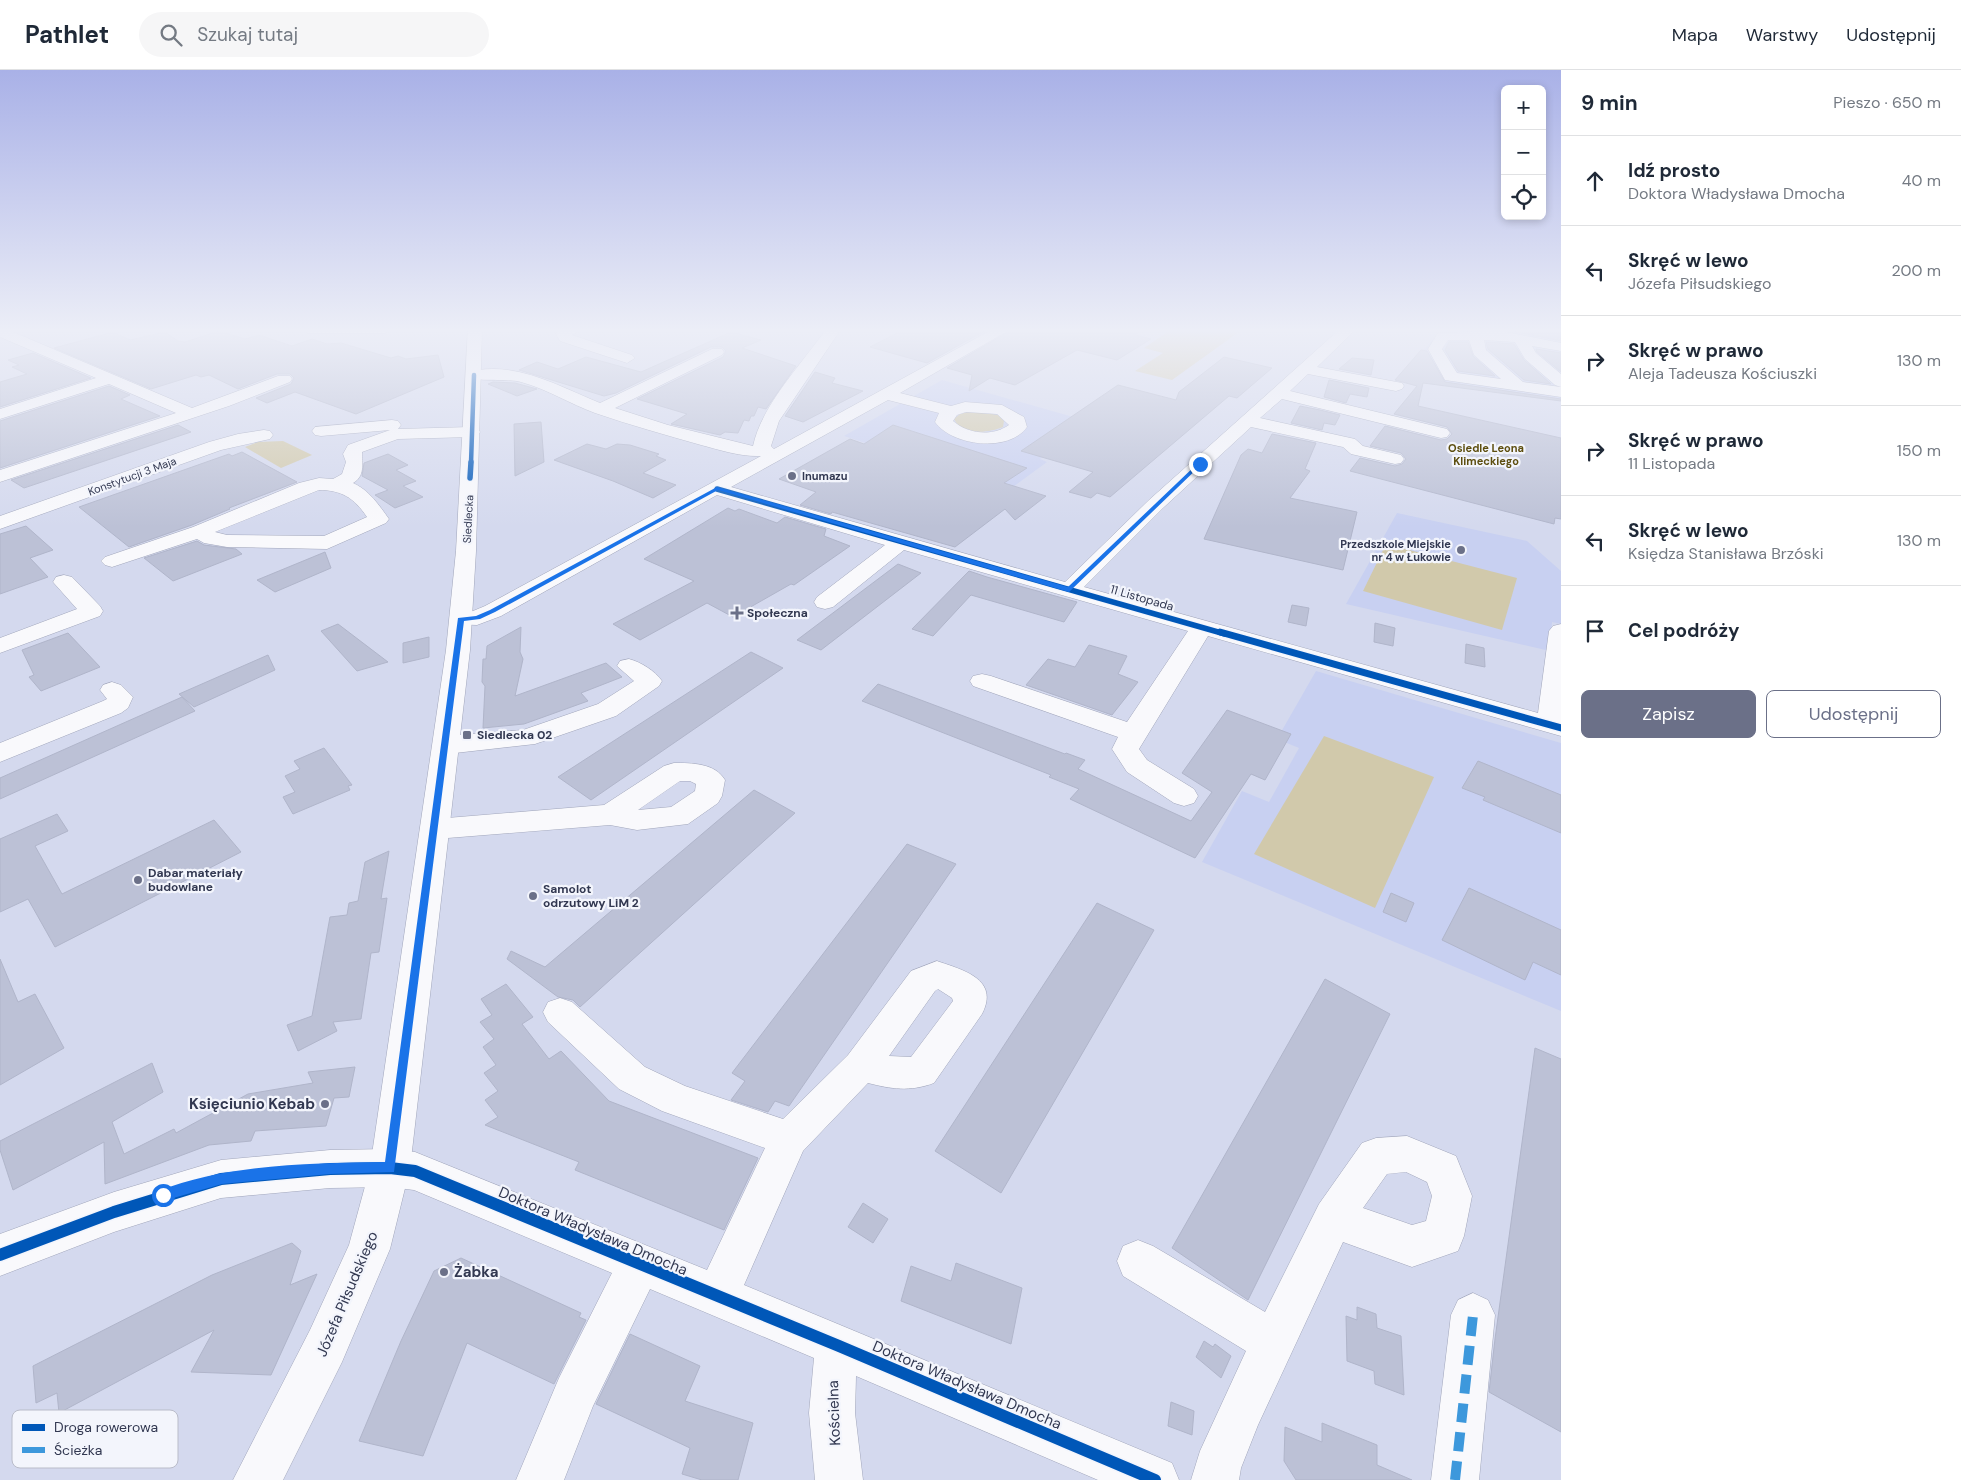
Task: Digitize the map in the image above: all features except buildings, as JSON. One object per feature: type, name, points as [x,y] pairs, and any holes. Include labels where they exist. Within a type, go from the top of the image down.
[{"type":"street","points":[[0,414],[60,395]]},
{"type":"street","points":[[147,395],[191,413]]},
{"type":"street","points":[[0,476],[241,395]]},
{"type":"street","name":"Siedlecka","points":[[461,619],[473,395]]},
{"type":"street","points":[[568,395],[600,408],[719,444],[769,454]]},
{"type":"street","points":[[600,408],[627,395]]},
{"type":"street","points":[[769,454],[762,447],[763,436],[774,415],[788,395]]},
{"type":"street","points":[[461,619],[477,618],[493,611],[717,488],[769,454],[884,395]]},
{"type":"street","points":[[889,395],[951,411]]},
{"type":"street","points":[[1069,590],[1156,504],[1276,395]]},
{"type":"street","points":[[1286,395],[1441,432]]},
{"type":"street","points":[[1007,406],[1018,420],[1018,427],[1002,436],[948,435],[944,422],[945,416],[951,411],[966,407],[1007,406]]},
{"type":"street","points":[[1248,421],[1349,443],[1357,450],[1395,458]]},
{"type":"street","points":[[321,431],[423,422],[472,425]]},
{"type":"street","points":[[112,561],[200,531],[306,487],[337,484],[350,476],[355,462],[352,454],[354,449],[396,434],[472,425]]},
{"type":"street","name":"Konstytucji 3 Maja","points":[[3,518],[238,439],[264,435]]},
{"type":"street","points":[[996,454],[1010,444],[1002,436]]},
{"type":"street","points":[[113,439],[160,466]]},
{"type":"street","points":[[200,531],[211,539],[227,541],[312,541],[326,543],[379,519],[359,493],[337,484]]},
{"type":"street","name":"11 Listopada","points":[[717,488],[1069,590],[1555,726]]},
{"type":"street","points":[[824,602],[901,542]]},
{"type":"street","points":[[0,646],[92,611],[64,582]]},
{"type":"street","name":"Józefa Piłsudskiego","points":[[257,1480],[326,1346],[362,1266],[378,1220],[390,1168],[461,619]]},
{"type":"street","points":[[1184,796],[1137,766],[1125,749],[1133,733],[1202,627]]},
{"type":"street","points":[[1555,726],[1561,631]]},
{"type":"street","points":[[446,745],[526,738],[607,710],[650,681],[629,666]]},
{"type":"street","points":[[982,681],[1133,733]]},
{"type":"street","points":[[0,753],[112,707],[119,702],[120,697],[112,690]]},
{"type":"street","points":[[435,829],[610,815]]},
{"type":"street","points":[[560,1012],[632,1078],[675,1099],[789,1139]]},
{"type":"street","points":[[717,1297],[789,1139],[861,1066]]},
{"type":"street","name":"Doktora Władysława Dmocha","points":[[0,1255],[114,1212],[222,1179],[330,1169],[390,1168],[414,1171],[839,1346],[1155,1480]]},
{"type":"street","points":[[1214,1480],[1241,1411],[1333,1218]]},
{"type":"street","points":[[1138,1261],[1274,1342]]},
{"type":"street","points":[[540,1480],[575,1394],[639,1265]]},
{"type":"street","points":[[1454,1480],[1473,1315]]},
{"type":"street","name":"Kościelna","points":[[839,1346],[832,1374],[831,1399],[839,1480]]},
{"type":"shaded area","points":[[916,395],[995,395],[1091,422],[1040,459],[1047,462],[1009,490],[844,436]]},
{"type":"shaded area","points":[[1517,395],[1561,395],[1561,401]]},
{"type":"shaded area","points":[[972,411],[998,415],[1004,421],[1003,427],[983,432],[969,431],[954,419],[960,414]]},
{"type":"shaded area","points":[[283,441],[312,455],[281,468],[245,447],[258,442]]},
{"type":"shaded area","points":[[1397,513],[1527,541],[1561,571],[1561,624],[1552,622],[1550,651],[1346,604]]},
{"type":"shaded area","points":[[1386,544],[1517,578],[1502,630],[1363,591]]},
{"type":"shaded area","points":[[1316,671],[1561,743],[1561,1011],[1202,862],[1242,791],[1269,802],[1299,748],[1277,739]]},
{"type":"shaded area","points":[[1324,736],[1434,777],[1375,908],[1254,854]]},
{"type":"marked path","points":[[1455,1480],[1473,1315]]},
{"type":"cycle path","points":[[470,478],[473,395]]},
{"type":"cycle path","points":[[717,489],[792,512],[1561,728]]},
{"type":"cycle path","points":[[0,1255],[114,1212],[221,1179],[330,1169],[390,1168],[415,1171],[839,1346],[1155,1480]]},
{"type":"place","name":"Inumazu","points":[[792,476]]},
{"type":"place","name":"Przedszkole Miejskie nr 4 w Łukowie","points":[[1461,550]]},
{"type":"place","name":"Społeczna","points":[[737,613]]},
{"type":"place","name":"Siedlecka 02","points":[[467,735]]},
{"type":"place","name":"Dabar materiały budowlane","points":[[138,880]]},
{"type":"place","name":"Samolot odrzutowy LiM 2","points":[[533,896]]},
{"type":"place","name":"Księciunio Kebab","points":[[325,1104]]},
{"type":"place","name":"Żabka","points":[[444,1272]]},
{"type":"district","name":"Osiedle Leona Klimeckiego","points":[[1486,454]]},
{"type":"route","points":[[163,1195],[222,1179],[330,1169],[390,1168],[461,619],[477,618],[493,611],[717,488],[792,512],[1069,590],[1156,504],[1200,464]]}]
